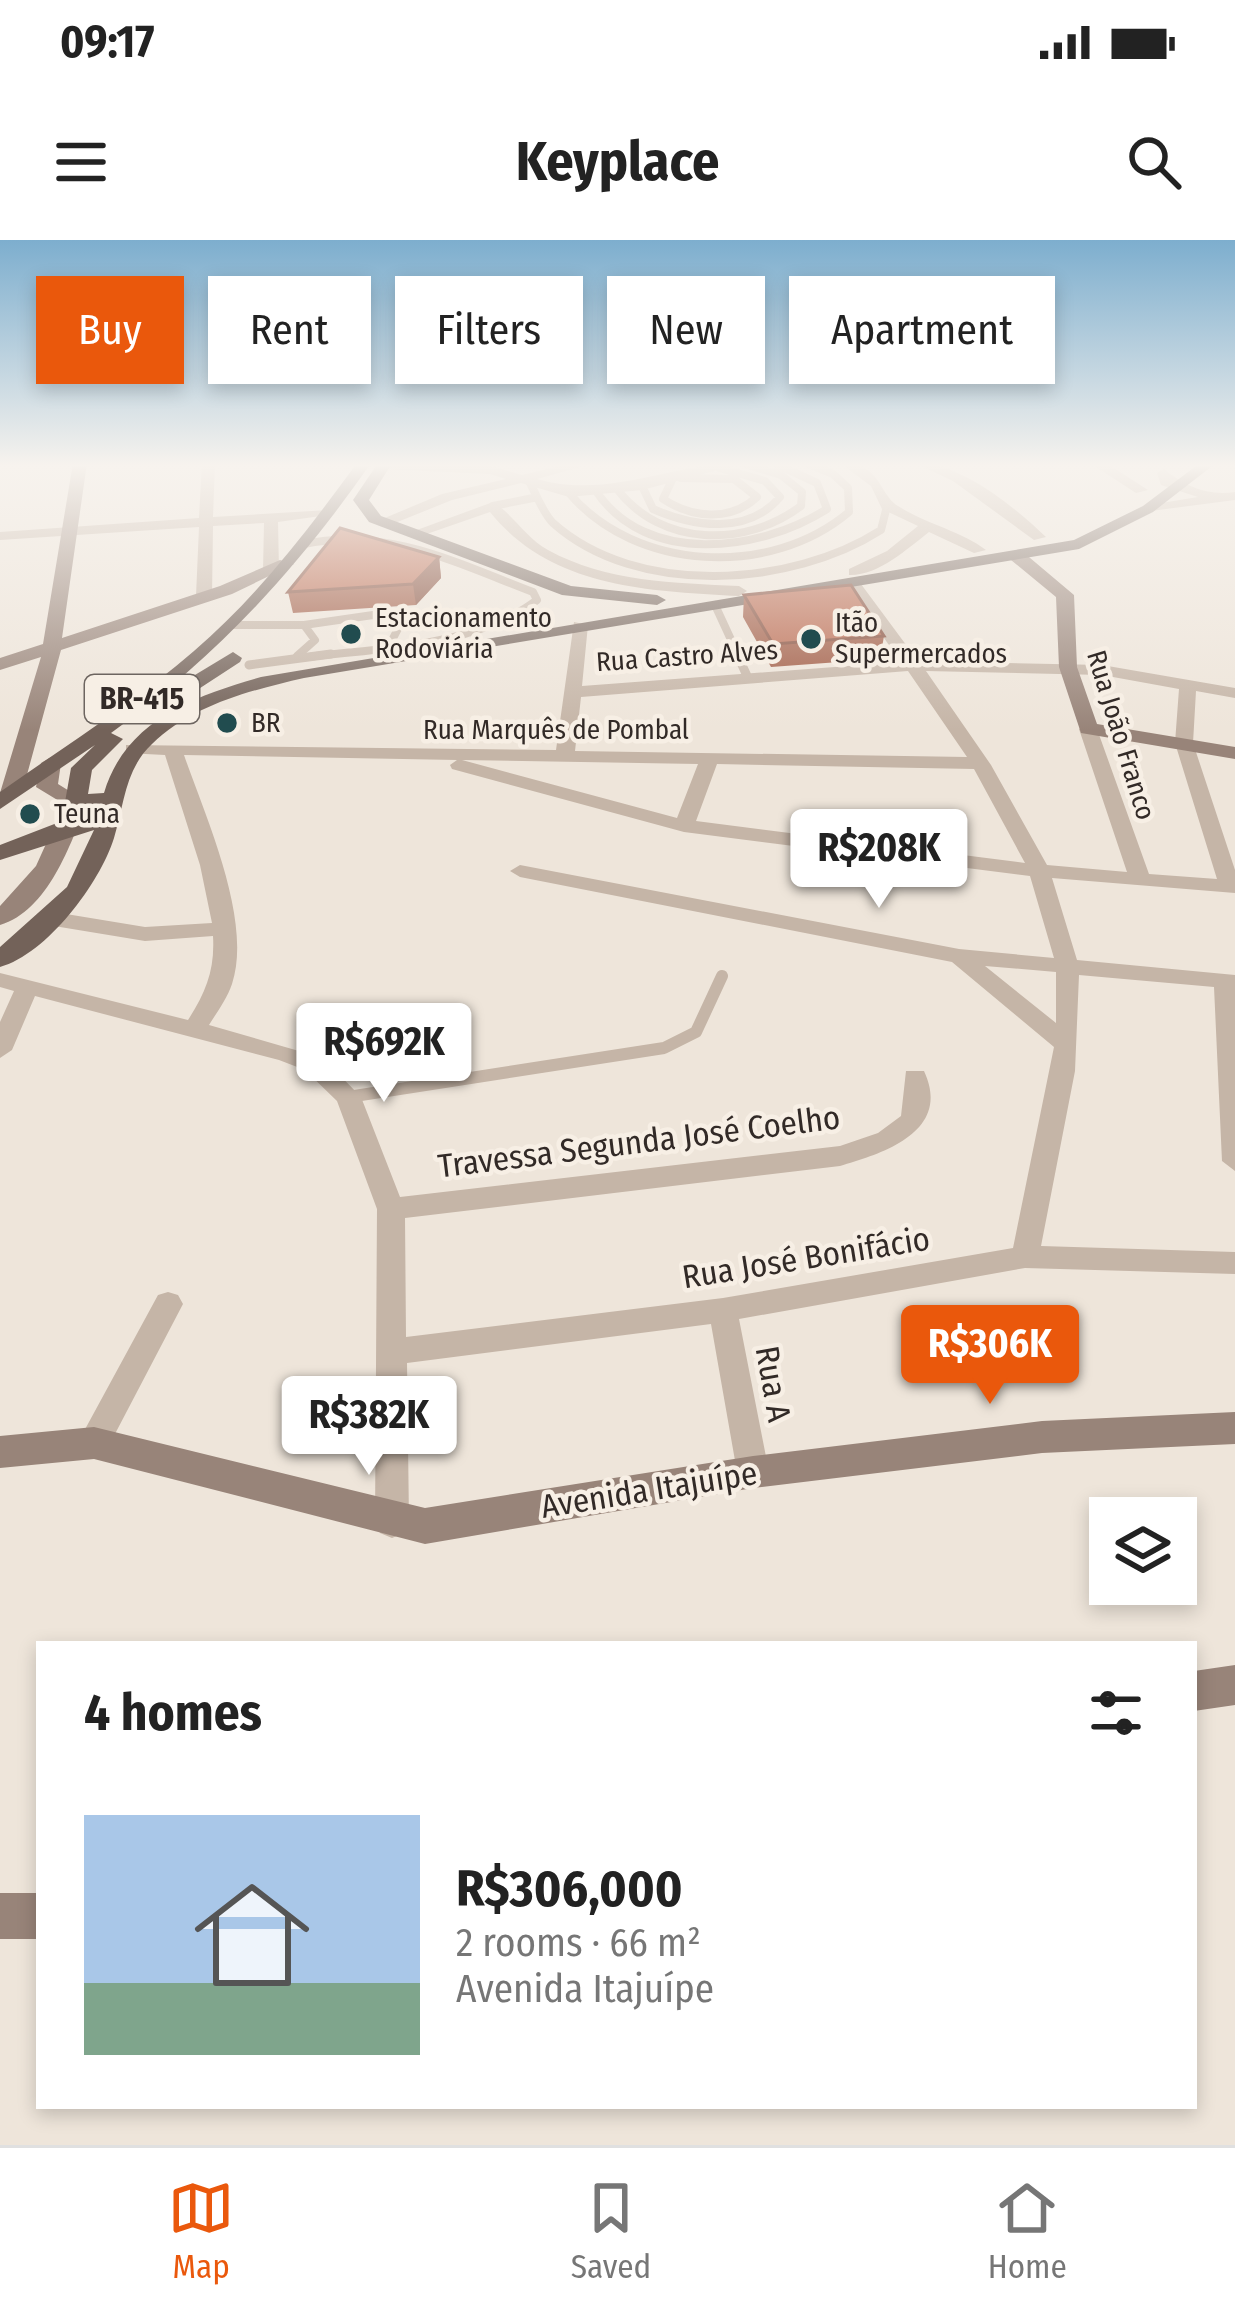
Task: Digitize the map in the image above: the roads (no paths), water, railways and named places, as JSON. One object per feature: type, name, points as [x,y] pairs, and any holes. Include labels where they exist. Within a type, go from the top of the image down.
[{"type":"main road","points":[[6,798],[48,672],[65,552]]},
{"type":"main road","name":"BR-415","points":[[51,763],[172,679],[231,628],[296,552]]},
{"type":"main road","points":[[459,552],[524,577],[607,598],[623,612],[615,621]]},
{"type":"main road","points":[[615,621],[971,552]]},
{"type":"main road","points":[[580,626],[565,618],[562,609],[573,601],[664,600],[1038,552]]},
{"type":"main road","name":"Rua João Franco","points":[[1017,556],[1065,595],[1068,667],[1088,729]]},
{"type":"main road","points":[[1,664],[279,568]]},
{"type":"main road","points":[[204,596],[254,602]]},
{"type":"main road","name":"BR-415","points":[[0,959],[54,920],[94,861],[107,810],[133,749],[160,726],[206,701],[300,667],[615,621]]},
{"type":"main road","points":[[231,628],[241,662]]},
{"type":"main road","points":[[0,918],[37,886],[54,862],[76,802],[78,779],[90,757],[241,662],[300,667]]},
{"type":"main road","points":[[1,664],[48,672]]},
{"type":"main road","points":[[1088,729],[1235,753]]},
{"type":"main road","points":[[18,765],[28,770],[51,763]]},
{"type":"main road","points":[[6,798],[51,763]]},
{"type":"main road","points":[[51,763],[47,787],[76,802],[107,810]]},
{"type":"main road","points":[[0,853],[107,810]]},
{"type":"main road","name":"Avenida Itajuípe","points":[[0,1452],[94,1443],[392,1522],[425,1526],[752,1472],[1042,1436],[1235,1428]]},
{"type":"main road","points":[[1197,1691],[1235,1685]]},
{"type":"main road","points":[[0,1916],[36,1916]]},
{"type":"street","points":[[204,596],[207,552]]},
{"type":"street","points":[[276,552],[279,568]]},
{"type":"street","points":[[546,552],[596,575],[671,588],[739,591]]},
{"type":"street","points":[[894,552],[854,578],[979,763],[1038,871],[1067,967],[1065,1043],[1025,1257]]},
{"type":"street","points":[[565,756],[580,626]]},
{"type":"street","name":"Rua Castro Alves","points":[[572,692],[911,666],[1068,667],[1235,693]]},
{"type":"street","points":[[426,756],[684,826],[1038,871],[1233,887],[1184,743],[1188,684]]},
{"type":"street","name":"Rua João Franco","points":[[1088,729],[1140,879]]},
{"type":"street","name":"Rua Marquês de Pombal","points":[[133,749],[979,763]]},
{"type":"street","points":[[172,752],[206,848],[226,951],[221,983],[194,1028]]},
{"type":"street","points":[[684,826],[710,758]]},
{"type":"street","points":[[520,871],[959,956],[1230,981],[1235,1161]]},
{"type":"street","points":[[54,920],[145,934],[221,929]]},
{"type":"street","points":[[959,956],[1065,1043]]},
{"type":"street","points":[[0,1050],[13,983],[314,1064],[348,1097],[391,1209],[392,1522]]},
{"type":"street","name":"Travessa Segunda José Coelho","points":[[391,1209],[840,1156],[908,1129],[918,1118],[921,1098],[915,1077]]},
{"type":"street","name":"Rua José Bonifácio","points":[[389,1352],[723,1310],[1025,1257],[1235,1263]]},
{"type":"street","points":[[94,1443],[168,1304]]},
{"type":"street","name":"Rua A","points":[[723,1310],[752,1472]]},
{"type":"lane","points":[[300,667],[504,622],[537,601],[533,592],[420,552]]},
{"type":"lane","points":[[600,552],[637,564],[722,575],[768,572],[849,552]]},
{"type":"lane","points":[[681,552],[707,556],[758,552]]},
{"type":"lane","points":[[715,605],[748,678]]},
{"type":"lane","points":[[231,628],[388,616],[401,622],[390,644]]},
{"type":"lane","points":[[300,667],[315,640],[304,625]]},
{"type":"lane","points":[[348,1097],[664,1048],[697,1032],[722,976]]},
{"type":"place","name":"Estacionamento Rodoviária","points":[[351,634]]},
{"type":"place","name":"Itão Supermercados","points":[[811,639]]},
{"type":"place","name":"BR","points":[[227,723]]},
{"type":"place","name":"Teuna","points":[[30,814]]}]
